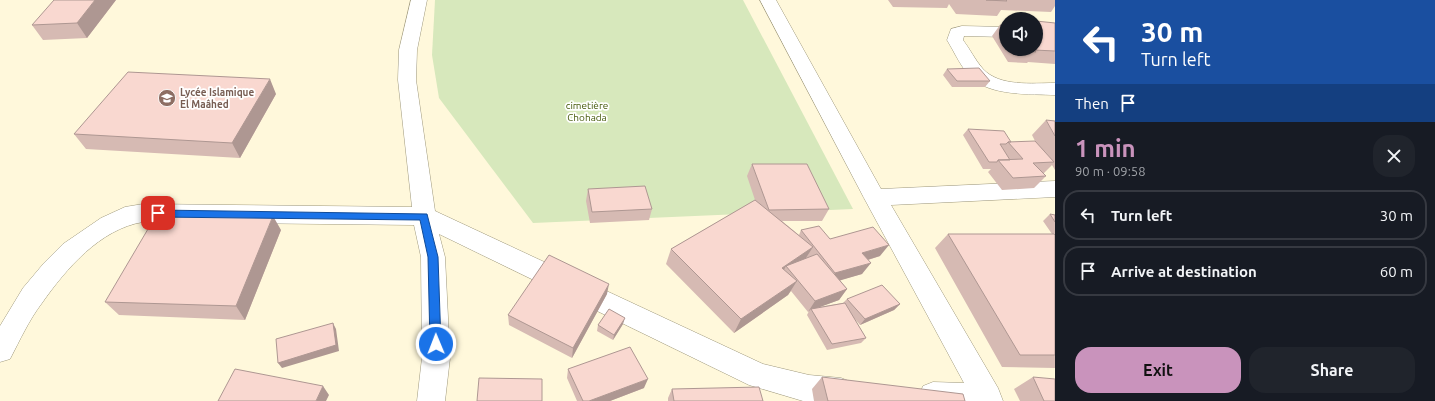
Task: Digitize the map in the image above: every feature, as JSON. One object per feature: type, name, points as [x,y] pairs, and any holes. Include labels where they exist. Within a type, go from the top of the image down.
[{"type":"street","points":[[419,0],[408,50],[407,80],[424,216],[433,257],[436,358],[431,401]]},
{"type":"street","points":[[768,0],[875,198],[989,400]]},
{"type":"street","points":[[999,32],[957,32],[955,37],[956,40],[978,75],[985,80],[1008,86],[1055,89]]},
{"type":"street","points":[[875,198],[1055,189]]},
{"type":"street","points":[[0,350],[32,296],[53,270],[89,237],[125,216],[143,213],[424,216],[759,376],[789,385],[822,391],[862,393]]},
{"type":"street","points":[[909,395],[989,400]]},
{"type":"green space","name":"cimetière Chohada","points":[[435,0],[743,0],[853,209],[533,223],[439,98],[432,55]]},
{"type":"building","points":[[54,0],[95,0],[77,23],[32,25]]},
{"type":"building","points":[[1043,22],[1055,23],[1055,51],[1043,50]]},
{"type":"building","points":[[979,68],[990,81],[957,81],[947,69]]},
{"type":"building","points":[[128,72],[270,79],[232,143],[74,134]]},
{"type":"building","points":[[1046,120],[1055,121],[1055,136]]},
{"type":"building","points":[[968,129],[1004,131],[1011,142],[1000,144],[1010,160],[989,162]]},
{"type":"building","points":[[1035,141],[1054,162],[1033,163],[1046,176],[1013,178],[998,160],[1023,159],[1008,142]]},
{"type":"building","points":[[752,164],[807,164],[829,209],[769,210]]},
{"type":"building","points":[[645,186],[652,209],[592,212],[588,189]]},
{"type":"building","points":[[755,200],[813,247],[782,268],[797,281],[741,319],[671,249]]},
{"type":"building","points":[[158,212],[273,216],[236,306],[105,302]]},
{"type":"building","points":[[1050,214],[1055,215],[1055,222]]},
{"type":"building","points":[[819,226],[830,239],[873,227],[889,245],[862,253],[871,263],[835,273],[801,230]]},
{"type":"building","points":[[948,234],[1055,235],[1055,355],[1020,355]]},
{"type":"building","points":[[817,254],[847,289],[815,301],[786,266]]},
{"type":"building","points":[[549,255],[609,284],[573,348],[508,315]]},
{"type":"building","points":[[882,285],[900,304],[865,319],[847,299]]},
{"type":"building","points":[[845,303],[866,338],[832,344],[811,309]]},
{"type":"building","points":[[609,309],[625,318],[614,335],[598,325]]},
{"type":"building","points":[[333,323],[336,345],[278,363],[276,339]]},
{"type":"building","points":[[630,347],[648,379],[589,401],[583,401],[568,369]]},
{"type":"building","points":[[235,369],[323,386],[316,401],[218,401]]},
{"type":"building","points":[[822,377],[963,394],[965,401],[828,401]]},
{"type":"building","points":[[1033,377],[1055,379],[1055,401],[1044,401]]},
{"type":"building","points":[[479,378],[542,379],[542,401],[477,401]]},
{"type":"building","points":[[759,387],[763,401],[674,401],[672,389]]},
{"type":"place","name":"Lycée Islamique El Maâhed","points":[[167,98]]},
{"type":"route","points":[[158,213],[424,216],[433,257],[436,344]]}]
